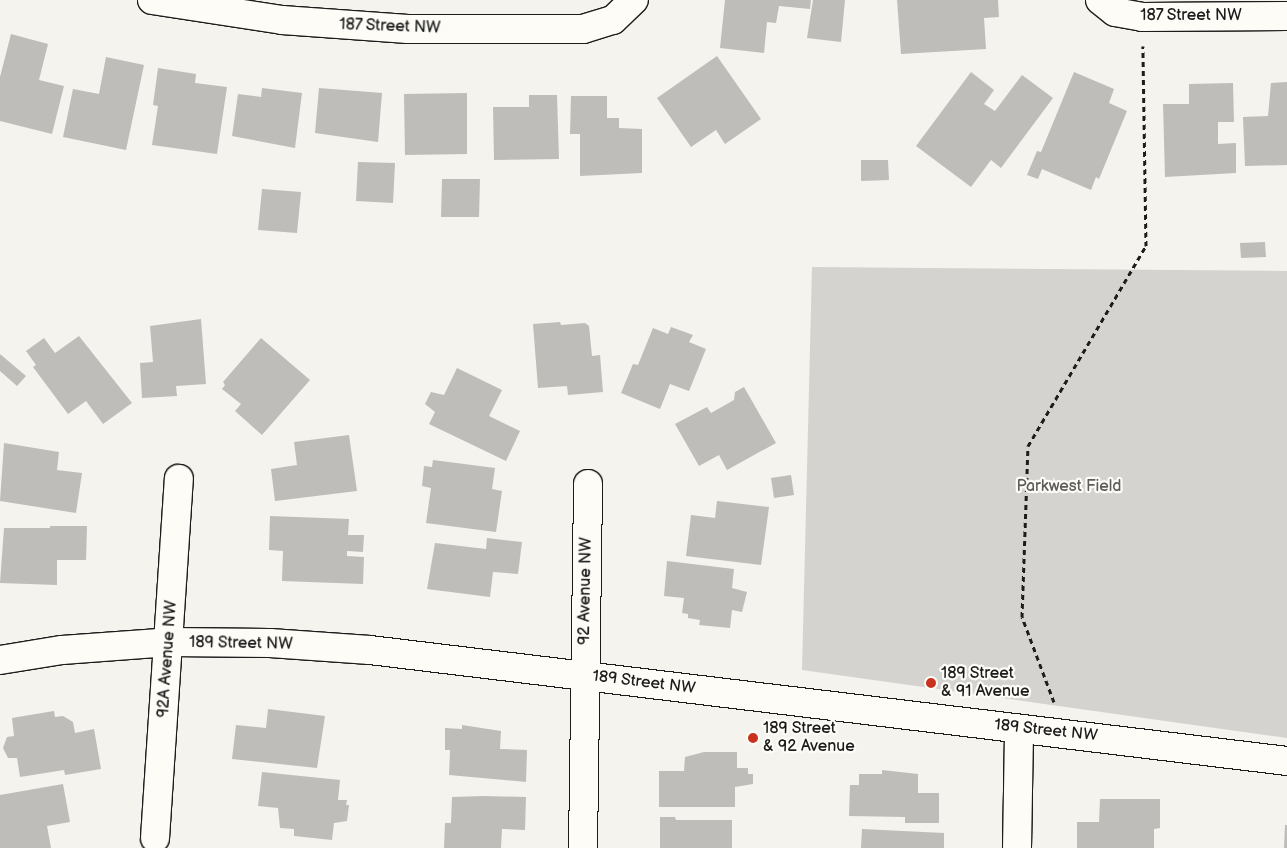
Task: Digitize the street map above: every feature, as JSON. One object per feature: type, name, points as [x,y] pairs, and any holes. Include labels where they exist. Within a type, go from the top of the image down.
[{"type":"street","name":"187 Street NW","points":[[152,0],[282,20],[408,30],[583,29],[600,27],[630,6]]},
{"type":"street","name":"187 Street NW","points":[[1100,0],[1115,12],[1142,17],[1287,16]]},
{"type":"street","name":"92A Avenue NW","points":[[155,838],[170,642],[179,479]]},
{"type":"street","name":"92 Avenue NW","points":[[583,848],[588,484]]},
{"type":"street","name":"189 Street NW","points":[[0,660],[62,650],[170,642],[270,643],[370,650],[1287,761]]},
{"type":"street","points":[[1017,848],[1019,728]]},
{"type":"path","points":[[1066,733],[1022,617],[1028,446],[1146,246],[1142,17]]},
{"type":"green space","name":"Parkwest Field","points":[[812,267],[1287,271],[1287,738],[802,670]]},
{"type":"building","points":[[725,0],[811,0],[810,9],[779,6],[776,23],[767,22],[764,53],[720,48]]},
{"type":"building","points":[[813,0],[845,0],[841,42],[807,38]]},
{"type":"building","points":[[897,0],[998,0],[999,17],[984,18],[986,49],[901,54]]},
{"type":"building","points":[[11,34],[48,44],[39,80],[64,86],[52,134],[0,121],[0,77]]},
{"type":"building","points":[[717,56],[761,119],[725,144],[716,130],[691,147],[657,98]]},
{"type":"building","points":[[106,57],[144,65],[126,150],[63,137],[73,89],[99,94]]},
{"type":"building","points":[[158,68],[196,74],[195,83],[227,87],[217,154],[152,145],[158,106],[153,105]]},
{"type":"building","points":[[971,72],[994,90],[984,104],[995,111],[1022,75],[1053,98],[1001,168],[991,160],[971,187],[916,146]]},
{"type":"building","points":[[1074,72],[1114,89],[1109,103],[1127,111],[1099,179],[1096,177],[1091,190],[1042,169],[1038,179],[1027,175],[1037,151],[1041,152]]},
{"type":"building","points":[[1287,82],[1287,165],[1245,166],[1243,117],[1268,116],[1271,83]]},
{"type":"building","points":[[1233,83],[1234,122],[1218,122],[1218,144],[1236,143],[1236,173],[1165,177],[1163,104],[1189,104],[1189,84]]},
{"type":"building","points":[[262,88],[302,93],[295,148],[232,136],[238,94],[261,97]]},
{"type":"building","points":[[319,88],[382,93],[378,142],[315,133]]},
{"type":"building","points":[[467,93],[467,154],[405,155],[404,94]]},
{"type":"building","points":[[529,95],[557,95],[559,159],[494,160],[493,107],[529,107]]},
{"type":"building","points":[[571,96],[607,96],[607,118],[619,118],[619,128],[642,129],[642,173],[580,176],[580,134],[570,134]]},
{"type":"building","points":[[861,160],[888,160],[889,180],[861,181]]},
{"type":"building","points":[[358,162],[395,163],[393,203],[356,201]]},
{"type":"building","points":[[442,179],[480,179],[479,217],[441,217]]},
{"type":"building","points":[[262,189],[301,192],[297,233],[258,230]]},
{"type":"building","points":[[1265,242],[1266,257],[1241,258],[1240,243]]},
{"type":"building","points":[[201,319],[206,384],[176,386],[177,396],[142,398],[140,363],[153,362],[150,326]]},
{"type":"building","points":[[560,322],[561,325],[585,323],[589,326],[592,356],[600,355],[603,392],[568,395],[567,386],[538,388],[533,324]]},
{"type":"building","points":[[671,327],[693,335],[689,342],[706,349],[689,391],[670,384],[660,409],[621,393],[633,364],[638,365],[653,328],[668,334]]},
{"type":"building","points":[[79,336],[132,403],[103,424],[86,401],[68,414],[33,367],[36,365],[26,351],[44,338],[55,353]]},
{"type":"building","points":[[261,338],[310,380],[262,435],[235,411],[241,404],[222,389],[225,385],[223,382]]},
{"type":"building","points":[[0,354],[26,376],[17,386],[0,371]]},
{"type":"building","points":[[457,368],[502,390],[489,416],[520,431],[506,461],[429,424],[435,412],[425,404],[431,392],[444,395]]},
{"type":"building","points":[[744,387],[776,443],[727,470],[719,455],[699,466],[675,424],[707,407],[711,413],[734,400],[735,392]]},
{"type":"building","points":[[349,435],[357,491],[275,501],[271,469],[297,465],[294,442]]},
{"type":"building","points":[[4,443],[59,452],[57,470],[82,473],[76,513],[0,501]]},
{"type":"building","points":[[433,460],[495,468],[492,489],[502,491],[496,532],[426,523],[431,488],[422,486],[424,466],[432,467]]},
{"type":"building","points":[[791,475],[794,495],[774,498],[771,478]]},
{"type":"building","points":[[717,501],[769,507],[761,565],[686,556],[691,515],[715,518]]},
{"type":"building","points":[[270,516],[349,519],[348,535],[364,535],[363,552],[347,551],[347,556],[364,557],[363,584],[282,581],[283,551],[269,550]]},
{"type":"building","points":[[50,526],[87,526],[86,560],[57,560],[57,585],[0,583],[4,528],[50,528]]},
{"type":"building","points":[[487,538],[522,542],[518,574],[493,572],[490,597],[427,589],[435,543],[486,549]]},
{"type":"building","points":[[667,561],[734,569],[732,588],[747,592],[742,612],[732,610],[730,628],[699,625],[700,620],[688,618],[688,614],[682,613],[684,598],[664,596]]},
{"type":"building","points":[[268,709],[325,716],[317,768],[232,759],[236,725],[266,728]]},
{"type":"building","points":[[54,711],[55,717],[63,716],[73,722],[75,733],[94,729],[101,769],[65,775],[64,770],[20,777],[17,758],[8,758],[3,748],[7,737],[14,736],[12,718]]},
{"type":"building","points":[[462,725],[501,731],[500,749],[527,750],[526,782],[449,775],[450,750],[445,750],[445,728],[462,729]]},
{"type":"building","points":[[704,752],[737,752],[737,768],[748,768],[748,774],[753,774],[753,784],[735,787],[735,807],[659,807],[659,771],[684,771],[685,757]]},
{"type":"building","points":[[882,770],[918,774],[918,793],[939,793],[939,823],[905,823],[905,817],[849,816],[850,785],[859,785],[859,774],[882,774]]},
{"type":"building","points":[[262,772],[340,780],[338,800],[347,800],[346,805],[349,805],[347,821],[334,823],[332,840],[294,836],[294,829],[280,828],[278,808],[258,806]]},
{"type":"building","points":[[63,784],[70,822],[47,826],[51,848],[0,848],[0,795]]},
{"type":"building","points":[[452,797],[526,797],[525,830],[502,829],[501,848],[444,848],[445,823],[451,823]]},
{"type":"building","points":[[1100,799],[1160,799],[1160,828],[1154,829],[1154,848],[1077,848],[1077,822],[1099,822]]},
{"type":"building","points":[[660,817],[675,817],[676,820],[732,820],[732,848],[660,848]]},
{"type":"building","points":[[1285,825],[1287,825],[1287,848],[1284,848]]},
{"type":"building","points":[[862,829],[944,833],[944,848],[861,848]]},
{"type":"place","name":"189 Street & 91 Avenue","points":[[931,683]]},
{"type":"place","name":"189 Street & 92 Avenue","points":[[753,738]]}]
